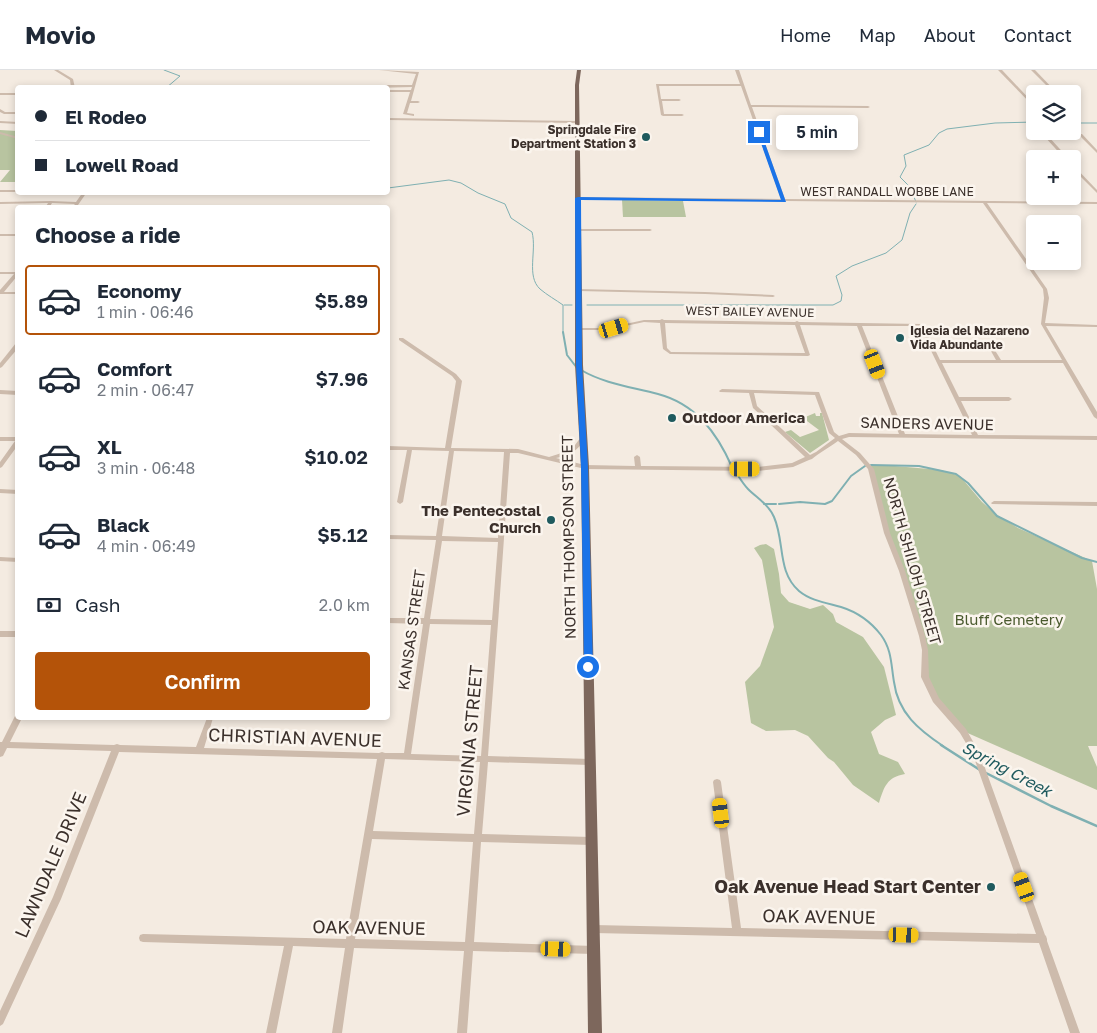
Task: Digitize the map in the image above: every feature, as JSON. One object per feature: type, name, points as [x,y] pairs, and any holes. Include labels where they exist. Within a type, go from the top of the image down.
[{"type":"main road","name":"NORTH THOMPSON STREET","points":[[580,70],[577,85],[579,365],[585,467],[595,1033]]},
{"type":"street","points":[[56,70],[72,80],[73,85]]},
{"type":"street","points":[[381,70],[418,73],[405,114],[414,115]]},
{"type":"street","points":[[737,70],[784,201]]},
{"type":"street","points":[[1000,70],[1026,97]]},
{"type":"street","points":[[1033,70],[1048,85]]},
{"type":"street","points":[[682,115],[663,115],[658,85],[743,85]]},
{"type":"street","points":[[390,87],[414,86]]},
{"type":"street","points":[[390,91],[412,91]]},
{"type":"street","points":[[0,94],[15,94]]},
{"type":"street","points":[[660,100],[679,100]]},
{"type":"street","points":[[409,102],[418,102]]},
{"type":"street","points":[[750,106],[868,107]]},
{"type":"street","points":[[0,110],[15,113]]},
{"type":"street","points":[[390,119],[578,122]]},
{"type":"street","points":[[0,122],[15,123]]},
{"type":"street","points":[[578,131],[631,132]]},
{"type":"street","points":[[0,134],[15,137]]},
{"type":"street","points":[[1059,150],[1045,134],[1081,135],[1097,152]]},
{"type":"street","points":[[1081,175],[1097,192]]},
{"type":"street","points":[[0,191],[15,191]]},
{"type":"street","name":"WEST RANDALL WOBBE LANE","points":[[578,198],[1097,203]]},
{"type":"street","points":[[0,203],[51,202],[70,205]]},
{"type":"street","points":[[985,203],[1045,289],[1048,298],[1042,318],[1043,324],[1097,417]]},
{"type":"street","points":[[578,230],[650,230]]},
{"type":"street","points":[[0,235],[15,235]]},
{"type":"street","points":[[0,272],[15,272]]},
{"type":"street","points":[[0,293],[15,274]]},
{"type":"street","points":[[579,290],[703,292],[774,296]]},
{"type":"street","points":[[0,293],[15,293]]},
{"type":"street","points":[[662,320],[665,349],[670,353],[808,356],[797,322]]},
{"type":"street","name":"WEST BAILEY AVENUE","points":[[579,329],[607,329],[638,321],[662,320],[921,325],[940,361]]},
{"type":"street","points":[[859,324],[903,436]]},
{"type":"street","points":[[1043,324],[1097,326]]},
{"type":"street","points":[[401,339],[454,375],[459,381],[450,449]]},
{"type":"street","points":[[989,344],[999,361]]},
{"type":"street","points":[[0,366],[15,348]]},
{"type":"street","points":[[976,436],[940,361],[1064,362]]},
{"type":"street","points":[[722,391],[817,392],[832,433],[838,438]]},
{"type":"street","points":[[0,392],[15,393]]},
{"type":"street","points":[[750,392],[755,407],[810,458]]},
{"type":"street","points":[[958,399],[1009,399]]},
{"type":"street","name":"SANDERS AVENUE","points":[[390,448],[506,450],[549,457],[585,467],[773,468],[793,465],[810,458],[838,438],[857,435],[1097,438]]},
{"type":"street","points":[[549,457],[575,451],[583,438]]},
{"type":"street","name":"NORTH SHILOH STREET","points":[[838,438],[858,454],[871,469],[887,533],[902,571],[922,636],[925,650],[925,677],[936,700],[963,731],[976,754],[1075,1033]]},
{"type":"street","points":[[0,439],[15,440]]},
{"type":"street","points":[[0,466],[15,444]]},
{"type":"street","points":[[400,502],[410,448]]},
{"type":"street","name":"KANSAS STREET","points":[[407,756],[450,449]]},
{"type":"street","name":"VIRGINIA STREET","points":[[462,1033],[495,624],[506,450]]},
{"type":"street","points":[[637,457],[638,468]]},
{"type":"street","points":[[0,491],[15,492]]},
{"type":"street","points":[[994,503],[1097,504]]},
{"type":"street","points":[[390,537],[500,540]]},
{"type":"street","points":[[0,559],[15,560]]},
{"type":"street","points":[[390,620],[495,624]]},
{"type":"street","points":[[0,634],[15,634]]},
{"type":"street","points":[[0,754],[2,745],[17,720]]},
{"type":"street","points":[[199,750],[209,720]]},
{"type":"street","name":"CHRISTIAN AVENUE","points":[[2,745],[590,762]]},
{"type":"street","name":"LAWNDALE DRIVE","points":[[0,1021],[57,899],[117,747]]},
{"type":"street","points":[[337,1033],[382,755]]},
{"type":"street","points":[[717,782],[737,932]]},
{"type":"street","points":[[369,835],[591,841]]},
{"type":"street","name":"OAK AVENUE","points":[[594,929],[1043,939]]},
{"type":"street","name":"OAK AVENUE","points":[[143,938],[594,950]]},
{"type":"street","points":[[272,1033],[289,943]]},
{"type":"green space","points":[[0,130],[15,131],[15,182],[0,182],[10,170],[0,170]]},
{"type":"green space","points":[[622,200],[683,201],[686,217],[623,217]]},
{"type":"green space","points":[[815,413],[816,416],[820,416],[820,413],[822,413],[829,440],[810,453],[785,432],[791,430],[800,437],[819,430],[803,418]]},
{"type":"green space","name":"Bluff Cemetery","points":[[883,465],[941,470],[960,476],[982,502],[997,515],[1018,528],[1092,561],[1097,589],[1097,746],[1088,746],[1097,767],[1097,790],[963,731],[929,686],[925,650],[868,466]]},
{"type":"green space","points":[[766,544],[774,549],[781,593],[789,602],[810,609],[823,605],[833,614],[836,622],[863,637],[884,667],[896,715],[885,720],[871,732],[879,754],[898,762],[905,774],[890,780],[879,803],[853,785],[834,762],[808,736],[795,730],[766,731],[751,723],[745,682],[760,666],[774,627],[762,560],[754,548]]},
{"type":"waterway","name":"Spring Creek","points":[[164,70],[180,76],[170,85]]},
{"type":"waterway","points":[[916,202],[910,187],[900,177],[906,166],[904,155],[929,145],[939,133],[947,129],[995,123],[1026,122]]},
{"type":"waterway","points":[[1081,123],[1097,123]]},
{"type":"waterway","name":"Spring Creek","points":[[390,188],[449,180],[461,183],[478,193],[505,204],[511,218],[532,232],[533,270],[536,284],[563,305],[563,332]]},
{"type":"waterway","points":[[587,305],[833,305],[841,301],[842,295],[836,276],[852,266],[886,253],[902,240],[910,213],[916,204]]},
{"type":"waterway","points":[[564,305],[572,305]]},
{"type":"waterway","name":"Spring Creek","points":[[563,332],[567,355],[577,368]]},
{"type":"waterway","name":"Spring Creek","points":[[581,370],[600,379],[658,394],[683,405],[704,422],[712,432],[732,467]]},
{"type":"waterway","points":[[871,465],[919,466],[956,474],[968,483],[997,516],[1082,558],[1097,562]]},
{"type":"waterway","points":[[779,504],[800,502],[825,504],[832,501],[851,476],[865,466]]},
{"type":"waterway","name":"Spring Creek","points":[[735,471],[746,487],[765,504]]},
{"type":"waterway","points":[[765,504],[776,504]]},
{"type":"waterway","name":"Spring Creek","points":[[765,504],[774,517],[784,566],[792,583],[799,591],[809,597],[847,609],[877,630],[887,646],[896,693],[905,712],[918,727],[943,746]]},
{"type":"waterway","name":"Spring Creek","points":[[941,745],[980,770]]},
{"type":"waterway","name":"Spring Creek","points":[[986,773],[1051,806],[1097,826]]},
{"type":"place","name":"Springdale Fire Department Station 3","points":[[646,137]]},
{"type":"place","name":"Iglesia del Nazareno Vida Abundante","points":[[900,338]]},
{"type":"place","name":"Outdoor America","points":[[672,418]]},
{"type":"place","name":"The Pentecostal Church","points":[[551,520]]},
{"type":"place","name":"Oak Avenue Head Start Center","points":[[991,887]]},
{"type":"route","points":[[588,667],[585,467],[579,365],[578,198],[784,201],[759,132]]}]
